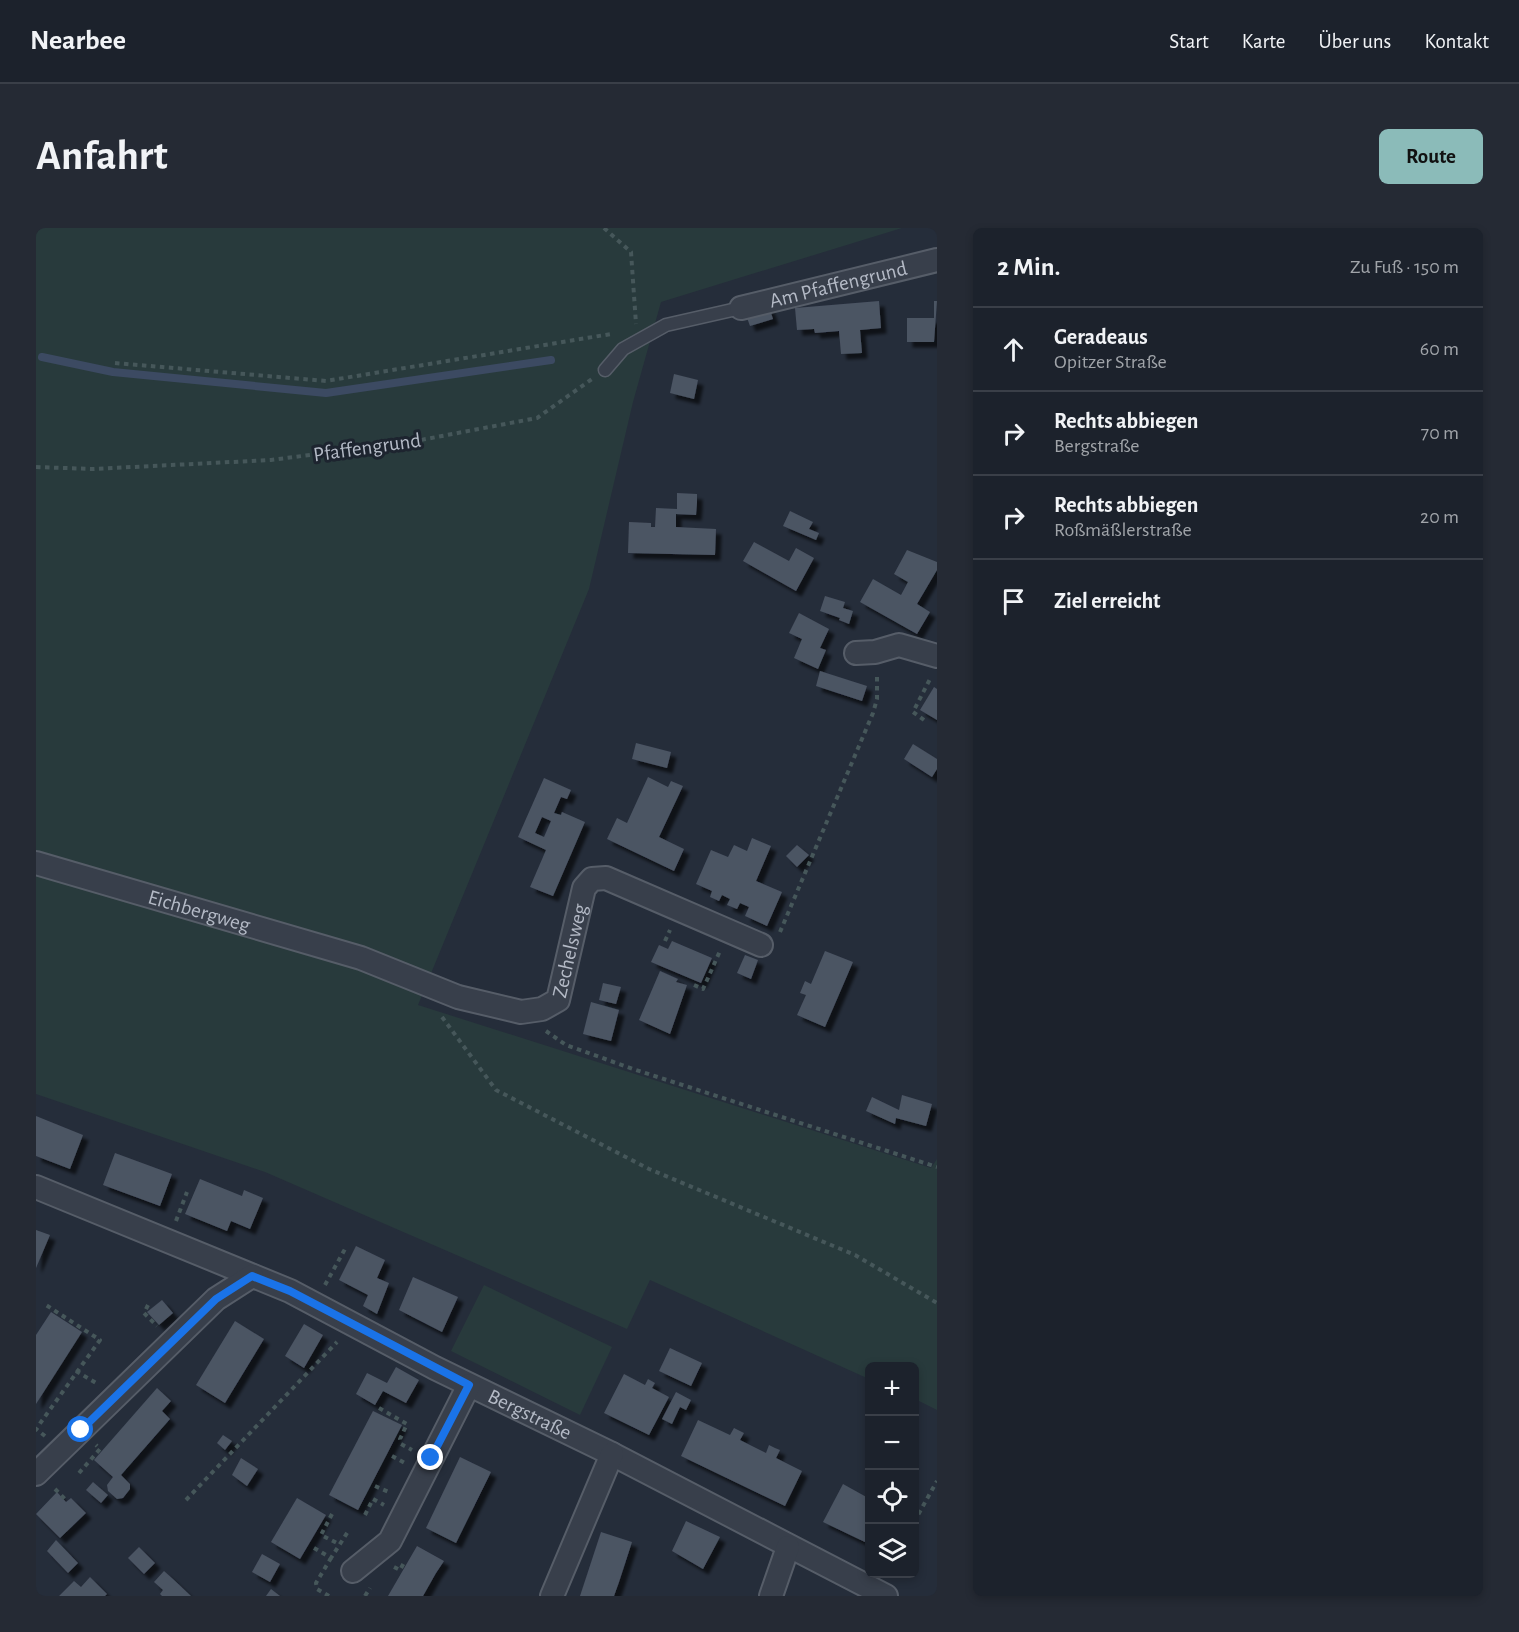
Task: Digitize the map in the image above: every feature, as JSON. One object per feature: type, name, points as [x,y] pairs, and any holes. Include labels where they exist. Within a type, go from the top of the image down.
[{"type":"street","name":"Am Pfaffengrund","points":[[741,308],[937,260]]},
{"type":"street","points":[[856,653],[875,652],[899,645],[935,664]]},
{"type":"street","name":"Eichbergweg","points":[[36,863],[361,958]]},
{"type":"street","name":"Zechelsweg","points":[[361,958],[458,997],[521,1012],[542,1009],[558,1000],[584,888],[592,879],[606,878],[768,943]]},
{"type":"street","name":"Bergstraße","points":[[36,1186],[290,1291],[469,1385],[612,1454],[886,1596]]},
{"type":"street","points":[[36,1474],[216,1299],[252,1276]]},
{"type":"street","points":[[353,1571],[390,1541],[469,1385]]},
{"type":"street","points":[[552,1596],[612,1454]]},
{"type":"street","points":[[771,1596],[788,1547]]},
{"type":"lane","points":[[605,370],[623,349],[666,326],[741,308]]},
{"type":"path","points":[[604,228],[632,252],[636,330],[666,326]]},
{"type":"path","points":[[115,363],[326,381],[614,334]]},
{"type":"path","name":"Pfaffengrund","points":[[36,467],[93,469],[271,460],[410,442],[537,418],[605,370]]},
{"type":"path","points":[[924,720],[913,712],[935,664]]},
{"type":"path","points":[[768,943],[819,845],[873,713],[878,681]]},
{"type":"path","points":[[694,986],[703,990],[724,942]]},
{"type":"path","points":[[415,980],[496,1090],[649,1169],[855,1255],[937,1303]]},
{"type":"path","points":[[542,1009],[546,1031],[566,1045],[937,1167]]},
{"type":"path","points":[[176,1218],[188,1192]]},
{"type":"path","points":[[324,1287],[345,1249]]},
{"type":"path","points":[[36,1429],[100,1340],[46,1305]]},
{"type":"path","points":[[186,1500],[343,1335]]},
{"type":"path","points":[[379,1408],[407,1424],[400,1439],[401,1444],[430,1460]]},
{"type":"path","points":[[919,1515],[937,1481]]},
{"type":"path","points":[[332,1514],[321,1534],[339,1544]]},
{"type":"path","points":[[329,1596],[317,1589],[316,1583],[349,1530]]},
{"type":"path","points":[[314,1548],[331,1558]]},
{"type":"shaded area","points":[[36,228],[902,228],[661,302],[633,402],[589,589],[418,1005],[931,1168],[937,1159],[937,1410],[919,1401],[919,1362],[865,1362],[865,1377],[650,1280],[627,1329],[265,1172],[36,1094]]},
{"type":"shaded area","points":[[484,1285],[612,1347],[580,1415],[451,1351]]},
{"type":"building","points":[[879,301],[881,328],[860,330],[862,353],[841,354],[839,331],[815,333],[814,329],[797,330],[795,308]]},
{"type":"building","points":[[934,301],[937,301],[934,342],[907,342],[907,318],[934,318]]},
{"type":"building","points":[[769,307],[773,319],[750,326],[746,315]]},
{"type":"building","points":[[674,374],[698,380],[694,399],[670,393]]},
{"type":"building","points":[[677,493],[697,494],[697,503],[696,515],[676,514],[676,527],[716,529],[715,555],[628,553],[629,522],[651,523],[651,527],[655,527],[656,508],[677,509]]},
{"type":"building","points":[[790,511],[813,522],[809,529],[819,533],[816,540],[783,526]]},
{"type":"building","points":[[754,542],[789,561],[796,548],[814,558],[796,591],[743,561]]},
{"type":"building","points":[[907,550],[937,562],[937,570],[917,604],[930,612],[917,634],[860,602],[873,579],[901,595],[908,582],[894,574]]},
{"type":"building","points":[[825,596],[845,602],[843,608],[853,611],[849,624],[820,611]]},
{"type":"building","points":[[799,613],[829,629],[820,648],[826,650],[818,669],[794,658],[802,639],[789,633]]},
{"type":"building","points":[[820,671],[867,686],[862,701],[816,686]]},
{"type":"building","points":[[934,687],[937,689],[937,720],[920,710]]},
{"type":"building","points":[[636,743],[671,752],[667,768],[632,759]]},
{"type":"building","points":[[913,744],[937,759],[937,769],[932,777],[904,759]]},
{"type":"building","points":[[648,777],[668,787],[671,781],[683,786],[659,837],[684,849],[674,871],[607,839],[617,818],[627,823]]},
{"type":"building","points":[[544,778],[571,790],[567,799],[561,797],[554,813],[561,815],[562,812],[585,822],[553,896],[530,887],[546,850],[518,837]],"holes":[[[542,817],[551,821],[544,837],[535,833]]]},
{"type":"building","points":[[752,838],[771,846],[756,881],[782,892],[767,926],[745,916],[749,907],[740,903],[737,909],[727,905],[730,899],[722,895],[719,901],[710,897],[712,891],[696,884],[711,850],[728,857],[734,845],[747,851]]},
{"type":"building","points":[[797,845],[809,855],[797,867],[786,856]]},
{"type":"building","points":[[672,941],[712,958],[701,983],[651,962],[659,945],[668,949]]},
{"type":"building","points":[[825,951],[853,962],[825,1027],[797,1015],[806,995],[800,993],[805,981],[811,984]]},
{"type":"building","points":[[745,955],[758,960],[751,979],[737,973]]},
{"type":"building","points":[[660,971],[678,979],[676,982],[687,985],[670,1034],[639,1020]]},
{"type":"building","points":[[603,983],[621,987],[616,1004],[599,1000]]},
{"type":"building","points":[[591,1002],[619,1010],[611,1041],[583,1034]]},
{"type":"building","points":[[902,1095],[932,1104],[926,1126],[896,1118],[895,1124],[866,1111],[872,1097],[899,1110]]},
{"type":"building","points":[[36,1116],[83,1135],[70,1169],[36,1156]]},
{"type":"building","points":[[115,1153],[172,1174],[160,1206],[103,1185]]},
{"type":"building","points":[[200,1179],[242,1196],[244,1190],[263,1198],[250,1229],[231,1221],[227,1231],[185,1214]]},
{"type":"building","points":[[36,1230],[50,1235],[36,1268]]},
{"type":"building","points":[[356,1246],[385,1260],[377,1278],[389,1283],[377,1314],[363,1306],[368,1295],[339,1280]]},
{"type":"building","points":[[413,1277],[458,1297],[442,1332],[399,1310]]},
{"type":"building","points":[[162,1300],[173,1313],[159,1325],[147,1312]]},
{"type":"building","points":[[51,1312],[82,1332],[36,1404],[36,1335]]},
{"type":"building","points":[[235,1321],[264,1339],[225,1403],[196,1385]]},
{"type":"building","points":[[304,1324],[323,1335],[304,1368],[285,1356]]},
{"type":"building","points":[[670,1348],[702,1363],[691,1386],[659,1371]]},
{"type":"building","points":[[396,1367],[419,1380],[406,1403],[383,1391],[375,1405],[356,1394],[367,1373],[387,1383]]},
{"type":"building","points":[[624,1374],[645,1385],[648,1379],[655,1383],[652,1388],[669,1397],[649,1435],[604,1413]]},
{"type":"building","points":[[157,1388],[171,1401],[162,1411],[170,1419],[121,1475],[130,1484],[130,1489],[123,1498],[117,1499],[108,1491],[107,1485],[113,1477],[94,1460]]},
{"type":"building","points":[[676,1392],[691,1400],[686,1410],[680,1407],[672,1424],[662,1419]]},
{"type":"building","points":[[373,1411],[402,1425],[358,1510],[329,1495]]},
{"type":"building","points":[[698,1420],[730,1435],[734,1428],[744,1433],[740,1440],[766,1453],[769,1445],[780,1450],[776,1458],[802,1471],[785,1506],[681,1456]]},
{"type":"building","points":[[223,1435],[232,1441],[225,1450],[217,1443]]},
{"type":"building","points":[[460,1457],[491,1472],[456,1543],[426,1528]]},
{"type":"building","points":[[241,1458],[258,1469],[247,1486],[232,1475]]},
{"type":"building","points":[[93,1482],[108,1495],[101,1503],[86,1490]]},
{"type":"building","points":[[843,1484],[865,1496],[865,1542],[823,1522]]},
{"type":"building","points":[[57,1492],[66,1502],[71,1498],[86,1513],[60,1538],[36,1514]]},
{"type":"building","points":[[297,1498],[326,1515],[300,1559],[271,1542]]},
{"type":"building","points":[[686,1521],[720,1537],[703,1569],[672,1551]]},
{"type":"building","points":[[601,1532],[632,1542],[619,1582],[614,1596],[580,1596]]},
{"type":"building","points":[[56,1540],[78,1563],[68,1573],[47,1551]]},
{"type":"building","points":[[417,1546],[444,1561],[423,1596],[388,1596]]},
{"type":"building","points":[[139,1547],[155,1563],[144,1574],[128,1558]]},
{"type":"building","points":[[262,1554],[280,1564],[270,1582],[252,1572]]},
{"type":"building","points":[[164,1571],[191,1596],[162,1596],[160,1594],[163,1590],[154,1582]]},
{"type":"building","points":[[90,1577],[107,1594],[105,1596],[59,1596],[74,1581],[81,1587]]},
{"type":"building","points":[[271,1589],[280,1596],[266,1596]]},
{"type":"waterway","points":[[42,357],[113,372],[326,393],[551,360]]},
{"type":"route","points":[[81,1430],[216,1299],[252,1276],[290,1291],[469,1385],[431,1458]]}]
